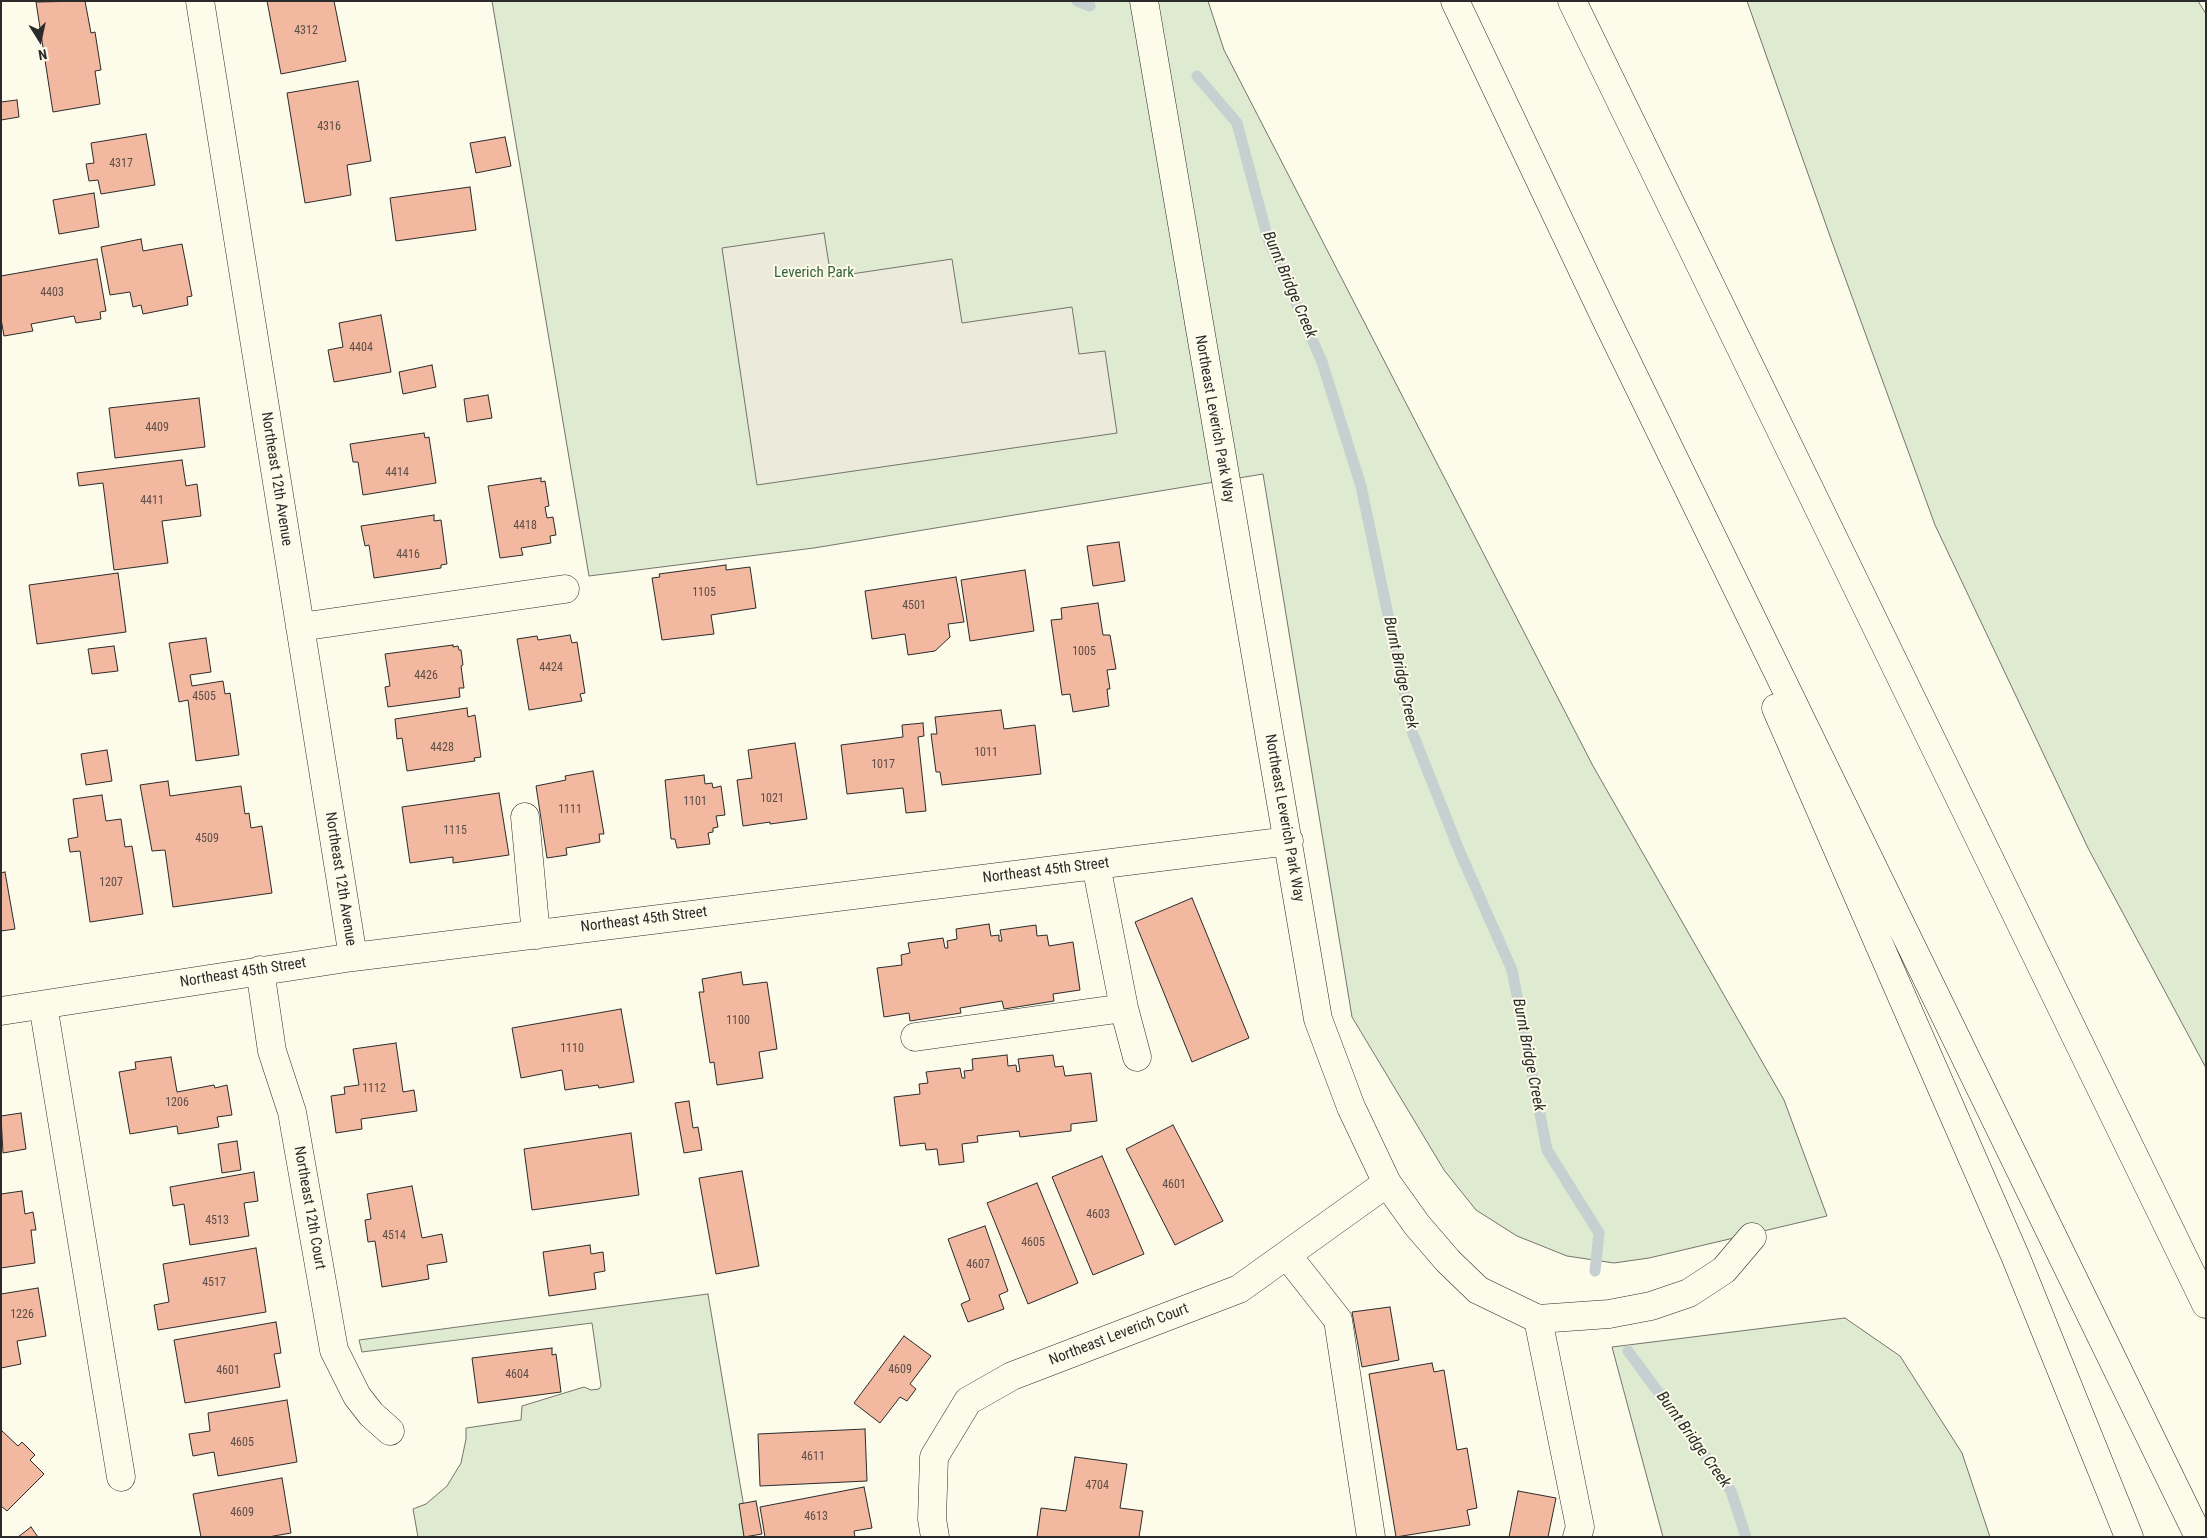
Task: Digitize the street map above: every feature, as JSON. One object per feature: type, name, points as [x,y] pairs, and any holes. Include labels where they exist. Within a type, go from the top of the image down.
[{"type":"main road","name":"Northeast 12th Avenue","points":[[200,1],[353,957]]},
{"type":"main road","name":"Northeast Leverich Park Way","points":[[1144,1],[1318,1019],[1351,1107],[1387,1183],[1423,1232],[1478,1290],[1538,1319],[1609,1314],[1651,1306],[1689,1293],[1724,1270],[1752,1237]]},
{"type":"main road","points":[[1455,1],[1604,314],[2199,1537]]},
{"type":"main road","points":[[1572,1],[2206,1304]]},
{"type":"main road","points":[[1604,314],[2016,1258],[2130,1537]]},
{"type":"main road","points":[[300,627],[565,589]]},
{"type":"main road","points":[[525,817],[536,934]]},
{"type":"main road","name":"Northeast 45th Street","points":[[1,1011],[353,957],[1289,841]]},
{"type":"main road","points":[[1096,865],[1124,1008],[1137,1057]]},
{"type":"main road","name":"Northeast 12th Court","points":[[260,970],[272,1051],[291,1106],[334,1350],[357,1396],[371,1414],[390,1431]]},
{"type":"main road","points":[[43,1004],[121,1477]]},
{"type":"main road","points":[[915,1037],[1124,1008]]},
{"type":"main road","name":"Northeast Leverich Court","points":[[935,1537],[932,1519],[934,1457],[968,1402],[1012,1376],[1239,1289],[1387,1183]]},
{"type":"main road","points":[[1287,1255],[1338,1320],[1371,1537]]},
{"type":"main road","points":[[1538,1319],[1580,1527],[1577,1537]]},
{"type":"green space","name":"Leverich Park","points":[[492,1],[1208,1],[1224,50],[1593,766],[1784,1100],[1827,1216],[1649,1258],[1614,1263],[1567,1256],[1517,1236],[1476,1210],[1444,1170],[1352,1017],[1263,474],[814,548],[589,576]]},
{"type":"green space","points":[[1747,1],[2198,1],[2206,14],[2206,1068],[2088,848],[1935,525]]},
{"type":"green space","points":[[708,1294],[749,1537],[418,1537],[413,1509],[426,1504],[447,1486],[461,1463],[466,1439],[466,1428],[521,1420],[522,1406],[584,1387],[591,1390],[599,1389],[601,1386],[592,1323],[362,1352],[359,1340]]},
{"type":"green space","points":[[1845,1318],[1900,1356],[1962,1453],[1990,1537],[1663,1537],[1612,1347]]},
{"type":"shaded area","points":[[824,233],[831,277],[952,259],[962,323],[1072,307],[1079,354],[1105,351],[1117,433],[757,485],[722,248]]},
{"type":"building","points":[[85,1],[91,33],[95,32],[101,70],[95,71],[100,104],[53,112],[36,2]]},
{"type":"building","points":[[267,1],[334,1],[346,61],[281,74]]},
{"type":"building","points":[[358,81],[371,161],[347,165],[351,195],[305,203],[287,93]]},
{"type":"building","points":[[17,100],[19,117],[1,120],[1,102]]},
{"type":"building","points":[[146,134],[155,185],[101,194],[98,180],[89,181],[86,164],[94,163],[91,143]]},
{"type":"building","points":[[505,137],[511,166],[476,173],[470,143]]},
{"type":"building","points":[[470,187],[476,230],[396,241],[390,198]]},
{"type":"building","points":[[94,193],[99,227],[59,234],[53,200]]},
{"type":"building","points":[[141,239],[143,251],[182,244],[192,296],[187,297],[188,305],[143,314],[141,305],[133,307],[130,292],[110,295],[101,247]]},
{"type":"building","points":[[97,259],[106,311],[100,312],[101,319],[76,323],[74,316],[31,324],[33,331],[4,336],[1,319],[1,276]]},
{"type":"building","points":[[381,315],[391,372],[334,382],[328,350],[343,347],[339,323]]},
{"type":"building","points":[[432,365],[436,387],[403,394],[399,372]]},
{"type":"building","points":[[488,395],[492,418],[467,422],[464,399]]},
{"type":"building","points":[[199,398],[205,447],[115,458],[109,408]]},
{"type":"building","points":[[424,433],[425,438],[429,437],[436,483],[363,495],[358,462],[353,462],[350,444]]},
{"type":"building","points":[[182,460],[186,486],[197,484],[201,516],[162,521],[168,563],[114,570],[103,483],[79,486],[77,473]]},
{"type":"building","points":[[541,478],[541,482],[545,481],[549,506],[545,507],[547,518],[553,517],[556,535],[550,536],[551,543],[521,548],[523,555],[500,558],[488,486]]},
{"type":"building","points":[[434,515],[434,521],[441,520],[447,564],[441,565],[441,568],[374,578],[369,545],[365,546],[361,526]]},
{"type":"building","points":[[1119,542],[1125,581],[1093,586],[1087,546]]},
{"type":"building","points":[[726,565],[726,570],[750,567],[756,608],[711,615],[714,634],[662,640],[652,578],[660,577],[659,574]]},
{"type":"building","points":[[1025,570],[1034,631],[970,641],[961,580]]},
{"type":"building","points":[[118,573],[126,632],[37,644],[29,585]]},
{"type":"building","points":[[956,577],[964,622],[948,624],[950,637],[935,651],[908,655],[905,634],[872,639],[865,591]]},
{"type":"building","points":[[1098,603],[1103,635],[1110,635],[1116,669],[1107,670],[1110,689],[1107,689],[1109,706],[1073,712],[1070,694],[1062,695],[1051,620],[1062,619],[1061,608]]},
{"type":"building","points":[[570,635],[572,643],[577,642],[585,693],[580,694],[582,701],[529,710],[517,639],[537,636],[538,640]]},
{"type":"building","points":[[206,638],[211,672],[190,675],[192,686],[223,681],[225,694],[230,693],[239,755],[196,761],[188,700],[179,702],[169,643]]},
{"type":"building","points":[[453,645],[453,647],[458,646],[459,650],[461,650],[464,688],[459,688],[460,697],[388,707],[385,687],[390,686],[385,654]]},
{"type":"building","points":[[114,646],[118,671],[92,674],[88,649]]},
{"type":"building","points":[[467,708],[468,717],[475,715],[481,757],[474,758],[475,761],[407,771],[402,738],[397,739],[395,719]]},
{"type":"building","points":[[1001,710],[1004,729],[1035,725],[1041,774],[942,785],[940,772],[936,772],[931,734],[937,734],[935,717]]},
{"type":"building","points":[[923,723],[924,736],[918,737],[926,811],[906,813],[903,788],[847,794],[841,745],[903,737],[902,725]]},
{"type":"building","points":[[795,743],[807,819],[743,826],[737,780],[752,778],[748,750]]},
{"type":"building","points":[[107,750],[112,781],[86,785],[81,754]]},
{"type":"building","points":[[593,771],[604,834],[599,834],[600,842],[566,848],[567,855],[547,858],[536,786],[566,780],[565,776]]},
{"type":"building","points":[[704,775],[705,784],[712,783],[713,788],[721,786],[725,815],[716,816],[718,827],[713,828],[713,832],[708,833],[710,844],[677,848],[675,839],[671,839],[665,780]]},
{"type":"building","points":[[168,781],[170,796],[241,786],[245,814],[249,813],[251,828],[262,826],[272,893],[173,907],[165,850],[152,851],[140,785]]},
{"type":"building","points":[[499,793],[509,855],[453,863],[453,857],[410,863],[402,807]]},
{"type":"building","points":[[102,795],[106,821],[121,819],[125,847],[132,846],[143,914],[90,922],[80,851],[70,852],[68,839],[78,837],[73,799]]},
{"type":"building","points":[[5,872],[15,929],[1,931],[1,873]]},
{"type":"building","points":[[1192,898],[1249,1038],[1192,1062],[1135,922]]},
{"type":"building","points":[[989,924],[991,936],[999,935],[999,941],[1002,941],[1000,930],[1036,925],[1037,936],[1047,935],[1049,946],[1073,942],[1080,990],[1053,994],[1054,1001],[1004,1009],[1002,1001],[960,1008],[961,1013],[910,1021],[909,1013],[884,1017],[877,968],[902,965],[901,955],[910,953],[908,943],[943,938],[945,948],[948,948],[947,941],[957,939],[956,929]]},
{"type":"building","points":[[741,972],[743,985],[767,982],[777,1049],[759,1052],[763,1078],[717,1085],[714,1062],[710,1063],[699,992],[704,992],[702,979]]},
{"type":"building","points":[[621,1009],[634,1082],[599,1088],[598,1085],[565,1090],[562,1070],[521,1078],[512,1028]]},
{"type":"building","points":[[396,1043],[403,1092],[414,1090],[417,1111],[361,1119],[362,1129],[336,1133],[331,1096],[345,1094],[344,1087],[359,1085],[353,1049]]},
{"type":"building","points":[[1007,1055],[1008,1066],[1016,1065],[1017,1072],[1020,1071],[1018,1059],[1053,1055],[1055,1067],[1063,1066],[1065,1076],[1091,1073],[1097,1121],[1071,1124],[1071,1131],[1020,1137],[1019,1131],[977,1136],[978,1142],[962,1144],[964,1162],[939,1165],[937,1149],[926,1150],[925,1143],[900,1146],[894,1097],[920,1094],[919,1084],[928,1083],[926,1072],[960,1068],[962,1078],[965,1078],[964,1071],[973,1070],[972,1059]]},
{"type":"building","points":[[171,1057],[177,1092],[214,1085],[215,1088],[227,1085],[232,1115],[217,1117],[219,1127],[178,1134],[177,1126],[130,1134],[119,1072],[136,1069],[135,1062]]},
{"type":"building","points":[[689,1101],[693,1128],[698,1127],[702,1150],[684,1153],[675,1103]]},
{"type":"building","points":[[21,1113],[26,1149],[3,1153],[1,1116]]},
{"type":"building","points":[[1173,1125],[1223,1221],[1175,1245],[1126,1149]]},
{"type":"building","points":[[631,1133],[639,1195],[532,1210],[524,1149]]},
{"type":"building","points":[[237,1141],[241,1170],[222,1173],[218,1144]]},
{"type":"building","points":[[1102,1156],[1144,1254],[1093,1275],[1052,1177]]},
{"type":"building","points":[[742,1171],[759,1266],[716,1274],[699,1178]]},
{"type":"building","points":[[254,1172],[258,1201],[244,1203],[249,1236],[190,1245],[184,1204],[173,1206],[170,1187]]},
{"type":"building","points":[[1037,1183],[1078,1283],[1028,1304],[987,1203]]},
{"type":"building","points":[[412,1186],[422,1238],[442,1234],[447,1262],[427,1265],[429,1279],[382,1287],[375,1241],[368,1242],[365,1220],[371,1219],[367,1194]]},
{"type":"building","points":[[22,1191],[25,1214],[33,1212],[36,1230],[31,1230],[35,1263],[1,1268],[1,1194]]},
{"type":"building","points":[[985,1226],[1008,1291],[999,1295],[1004,1309],[968,1322],[961,1304],[970,1300],[948,1239]]},
{"type":"building","points":[[590,1245],[591,1254],[603,1252],[605,1271],[594,1273],[596,1289],[549,1296],[543,1252]]},
{"type":"building","points":[[256,1248],[266,1312],[158,1330],[154,1305],[169,1302],[163,1264]]},
{"type":"building","points":[[38,1288],[46,1336],[17,1341],[21,1364],[1,1368],[1,1294]]},
{"type":"building","points":[[1390,1307],[1399,1360],[1362,1367],[1352,1312]]},
{"type":"building","points":[[276,1322],[281,1353],[274,1354],[280,1387],[185,1403],[174,1340]]},
{"type":"building","points":[[904,1336],[931,1356],[910,1384],[916,1389],[907,1401],[900,1397],[880,1423],[854,1403]]},
{"type":"building","points":[[552,1348],[552,1355],[556,1354],[561,1392],[478,1403],[472,1358]]},
{"type":"building","points":[[1432,1363],[1434,1372],[1444,1370],[1457,1450],[1467,1448],[1477,1508],[1467,1510],[1470,1525],[1396,1537],[1369,1374]]},
{"type":"building","points":[[287,1400],[297,1462],[218,1476],[214,1452],[193,1456],[189,1434],[210,1431],[208,1413]]},
{"type":"building","points":[[865,1429],[867,1481],[760,1486],[758,1434]]},
{"type":"building","points":[[1,1430],[18,1446],[22,1442],[35,1455],[30,1460],[44,1474],[7,1511],[1,1506]]},
{"type":"building","points":[[1075,1457],[1127,1464],[1120,1508],[1143,1511],[1139,1537],[1037,1537],[1041,1508],[1066,1511]]},
{"type":"building","points":[[282,1478],[291,1533],[268,1537],[201,1537],[193,1494]]},
{"type":"building","points":[[864,1487],[872,1528],[854,1531],[855,1537],[765,1537],[760,1507]]},
{"type":"building","points":[[1518,1491],[1556,1498],[1548,1537],[1509,1537]]},
{"type":"building","points":[[756,1501],[762,1534],[744,1537],[739,1504]]},
{"type":"building","points":[[31,1527],[38,1537],[18,1537]]},
{"type":"waterway","name":"Burnt Bridge Creek","points":[[1077,1],[1090,6]]},
{"type":"waterway","name":"Burnt Bridge Creek","points":[[1197,76],[1237,123],[1268,239],[1322,362],[1361,486],[1413,734],[1459,850],[1512,970],[1547,1150],[1599,1233],[1595,1271]]},
{"type":"waterway","name":"Burnt Bridge Creek","points":[[1628,1351],[1731,1491],[1746,1537]]}]
